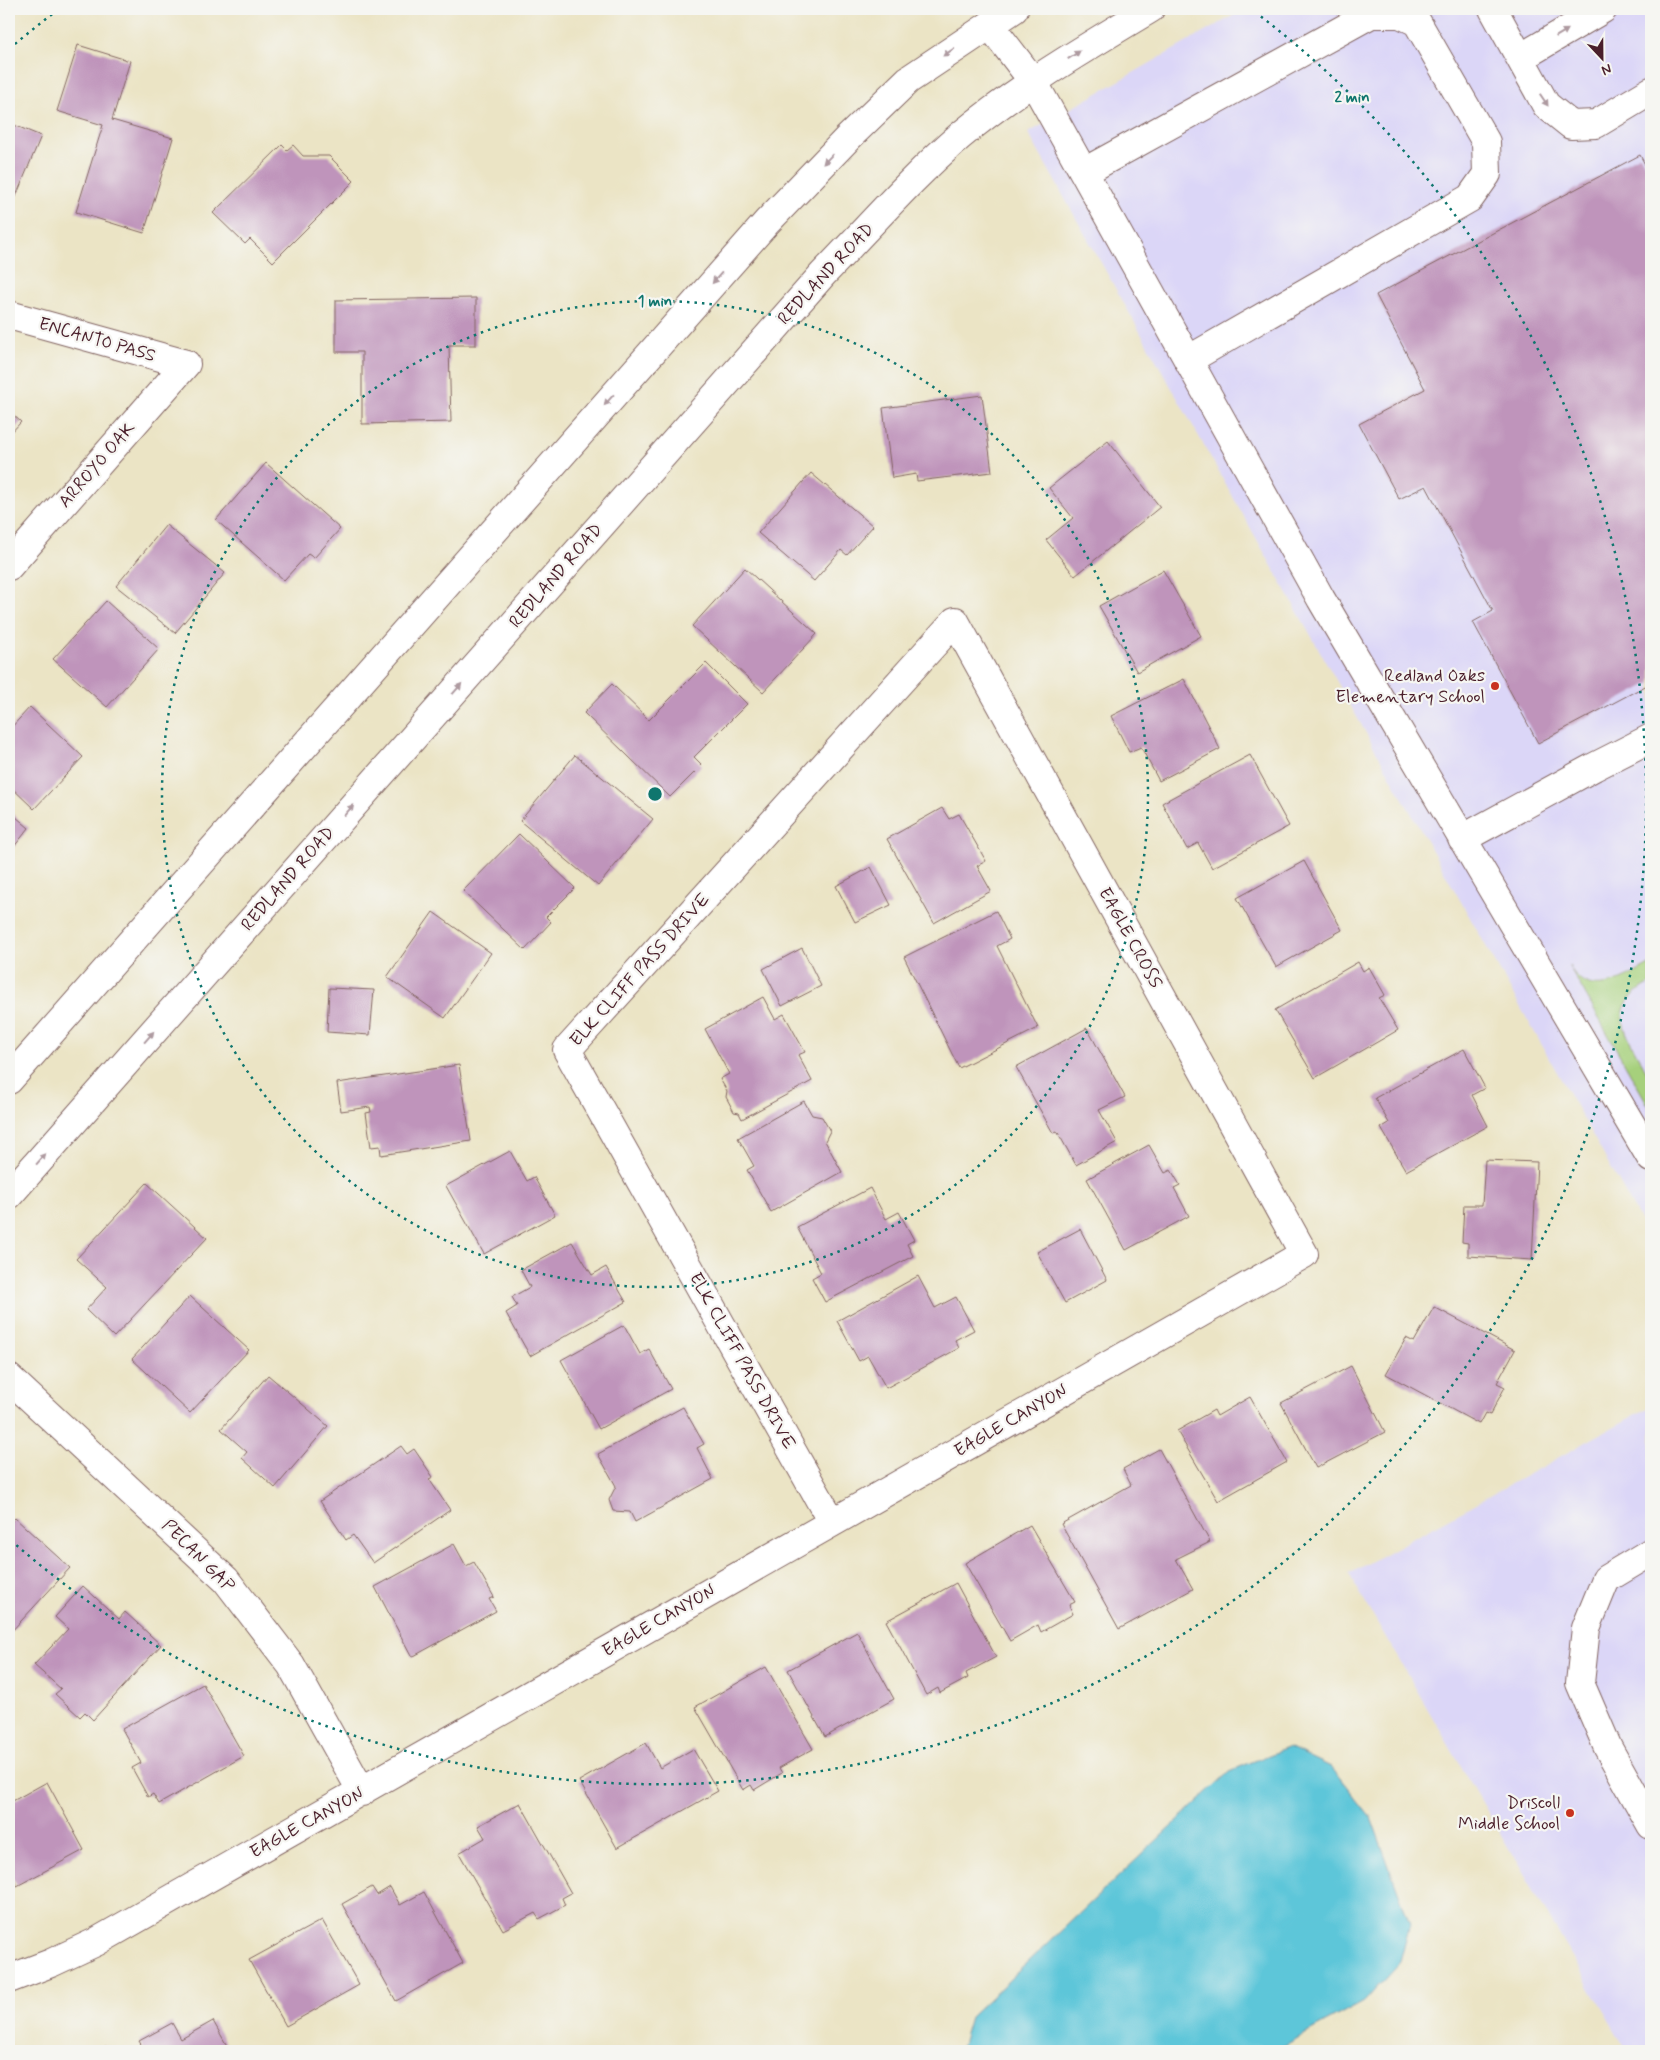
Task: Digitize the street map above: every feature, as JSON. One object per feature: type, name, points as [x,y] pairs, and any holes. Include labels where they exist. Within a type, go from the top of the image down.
[{"type":"street","points":[[9,1080],[767,222],[848,138],[908,80],[1014,9]]},
{"type":"street","name":"REDLAND ROAD","points":[[9,1195],[823,274],[902,192],[960,136],[1033,81],[1150,9]]},
{"type":"street","points":[[1493,9],[1546,105],[1571,125],[1596,124],[1651,92]]},
{"type":"street","points":[[1520,58],[1603,9]]},
{"type":"street","points":[[1084,172],[1371,14],[1400,14],[1417,22],[1486,142],[1487,174],[1470,198],[1188,360]]},
{"type":"street","points":[[990,25],[1033,81],[1321,599],[1651,1158]]},
{"type":"street","name":"ENCANTO PASS","points":[[9,315],[186,364]]},
{"type":"street","name":"ARROYO OAK","points":[[9,566],[186,364]]},
{"type":"street","name":"EAGLE CROSS","points":[[955,622],[1304,1254]]},
{"type":"street","name":"ELK CLIFF PASS DRIVE","points":[[832,1522],[567,1050],[955,622]]},
{"type":"street","points":[[1462,839],[1651,738]]},
{"type":"street","name":"EAGLE CANYON","points":[[9,1979],[51,1963],[96,1942],[1304,1254]]},
{"type":"street","name":"PECAN GAP","points":[[9,1378],[226,1580],[291,1665],[362,1792]]},
{"type":"street","points":[[1651,1552],[1606,1579],[1586,1628],[1580,1683],[1608,1748],[1651,1825]]},
{"type":"shaded area","name":"Redland Oaks Elementary School","points":[[1245,9],[1651,9],[1651,1239],[1028,133]]},
{"type":"shaded area","name":"Driscoll Middle School","points":[[1651,1406],[1651,2051],[1627,2051],[1349,1574]]},
{"type":"green space","points":[[1651,964],[1651,983],[1629,1000],[1624,1009],[1623,1019],[1629,1039],[1651,1079],[1651,1110],[1569,966],[1577,977],[1587,983],[1597,985],[1619,981]]},
{"type":"water","points":[[1289,1747],[1331,1767],[1371,1817],[1410,1924],[1400,1962],[1364,2002],[1274,2051],[960,2051],[970,2017],[1230,1771]]},
{"type":"building","points":[[78,45],[130,61],[112,120],[173,138],[144,233],[76,212],[103,125],[57,111]]},
{"type":"building","points":[[9,123],[41,136],[12,206],[9,204]]},
{"type":"building","points":[[282,145],[287,150],[293,145],[303,156],[329,156],[354,181],[273,262],[250,239],[245,244],[213,213]]},
{"type":"building","points":[[1640,155],[1651,176],[1651,683],[1538,743],[1473,622],[1493,611],[1426,486],[1399,499],[1359,424],[1425,389],[1376,295]]},
{"type":"building","points":[[476,298],[476,345],[449,345],[451,422],[362,424],[362,352],[336,352],[336,300]]},
{"type":"building","points":[[982,395],[992,472],[917,481],[916,474],[892,478],[883,408]]},
{"type":"building","points":[[9,411],[21,422],[9,435]]},
{"type":"building","points":[[1108,441],[1160,507],[1075,576],[1046,540],[1073,518],[1049,488]]},
{"type":"building","points":[[266,463],[340,529],[314,558],[308,554],[284,580],[216,520]]},
{"type":"building","points":[[811,473],[873,526],[847,555],[841,550],[814,581],[758,533]]},
{"type":"building","points":[[166,525],[225,573],[175,633],[116,586]]},
{"type":"building","points":[[745,568],[817,634],[763,692],[692,626]]},
{"type":"building","points":[[1163,570],[1201,636],[1137,672],[1099,606]]},
{"type":"building","points":[[106,601],[159,649],[107,707],[53,659]]},
{"type":"building","points":[[706,663],[747,704],[694,757],[702,765],[670,797],[584,713],[612,684],[649,720]]},
{"type":"building","points":[[1184,679],[1220,749],[1159,781],[1141,747],[1129,752],[1111,716]]},
{"type":"building","points":[[30,707],[83,757],[34,809],[9,785],[9,730]]},
{"type":"building","points":[[575,755],[653,819],[598,886],[520,821]]},
{"type":"building","points":[[1250,755],[1289,826],[1212,868],[1198,843],[1187,849],[1162,803]]},
{"type":"building","points":[[942,808],[949,819],[959,814],[986,861],[977,866],[991,891],[934,923],[887,839]]},
{"type":"building","points":[[9,811],[29,828],[9,853]]},
{"type":"building","points":[[519,834],[575,888],[546,917],[551,922],[525,950],[463,891]]},
{"type":"building","points":[[1304,861],[1342,930],[1276,967],[1237,898]]},
{"type":"building","points":[[871,867],[891,905],[855,922],[836,886]]},
{"type":"building","points":[[996,911],[1010,939],[997,946],[1038,1028],[959,1068],[904,957]]},
{"type":"building","points":[[433,912],[491,953],[445,1018],[387,977]]},
{"type":"building","points":[[802,948],[821,986],[782,1006],[763,969]]},
{"type":"building","points":[[1358,962],[1363,971],[1369,967],[1385,995],[1379,998],[1398,1030],[1315,1078],[1275,1010]]},
{"type":"building","points":[[329,988],[374,990],[370,1035],[327,1032]]},
{"type":"building","points":[[763,997],[775,1019],[784,1014],[805,1052],[798,1055],[812,1081],[742,1119],[739,1113],[734,1112],[726,1097],[727,1091],[720,1079],[729,1074],[705,1029]]},
{"type":"building","points":[[1087,1028],[1125,1097],[1099,1110],[1117,1142],[1076,1165],[1057,1131],[1053,1133],[1016,1067]]},
{"type":"building","points":[[1464,1049],[1485,1088],[1472,1095],[1488,1126],[1406,1171],[1381,1128],[1389,1123],[1375,1098]]},
{"type":"building","points":[[459,1065],[471,1141],[381,1155],[380,1146],[371,1147],[366,1113],[371,1112],[370,1107],[341,1111],[337,1083]]},
{"type":"building","points":[[804,1101],[812,1115],[822,1117],[830,1131],[825,1141],[842,1172],[771,1212],[747,1170],[754,1166],[738,1138]]},
{"type":"building","points":[[1149,1145],[1165,1173],[1171,1170],[1180,1185],[1174,1188],[1189,1216],[1126,1250],[1087,1179]]},
{"type":"building","points":[[510,1151],[527,1181],[534,1177],[555,1215],[484,1254],[446,1186]]},
{"type":"building","points":[[1485,1160],[1537,1162],[1532,1260],[1468,1256],[1468,1243],[1462,1242],[1464,1205],[1482,1205]]},
{"type":"building","points":[[147,1183],[207,1238],[114,1337],[86,1310],[107,1287],[76,1259]]},
{"type":"building","points":[[870,1188],[886,1219],[899,1212],[914,1240],[907,1244],[913,1256],[825,1302],[812,1278],[821,1273],[797,1227]]},
{"type":"building","points":[[1080,1229],[1107,1280],[1065,1303],[1037,1252]]},
{"type":"building","points":[[572,1242],[592,1275],[606,1267],[626,1302],[530,1356],[506,1313],[517,1306],[512,1297],[530,1287],[521,1270]]},
{"type":"building","points":[[918,1276],[935,1308],[956,1297],[974,1330],[955,1340],[959,1348],[886,1388],[868,1356],[859,1361],[837,1321]]},
{"type":"building","points":[[190,1296],[249,1350],[190,1413],[132,1359]]},
{"type":"building","points":[[1434,1307],[1515,1350],[1497,1383],[1505,1387],[1490,1415],[1485,1413],[1479,1424],[1386,1374],[1406,1338],[1414,1342]]},
{"type":"building","points":[[624,1325],[640,1354],[649,1349],[671,1389],[599,1429],[561,1360]]},
{"type":"building","points":[[1351,1366],[1385,1432],[1316,1468],[1281,1403]]},
{"type":"building","points":[[268,1375],[328,1426],[275,1488],[242,1458],[247,1452],[221,1429]]},
{"type":"building","points":[[1250,1397],[1287,1462],[1218,1501],[1177,1431],[1214,1410],[1217,1416]]},
{"type":"building","points":[[683,1407],[704,1444],[697,1448],[713,1479],[635,1522],[630,1512],[613,1511],[609,1500],[616,1486],[598,1454]]},
{"type":"building","points":[[401,1446],[407,1454],[414,1449],[433,1477],[429,1479],[450,1510],[373,1563],[353,1535],[346,1540],[320,1501]]},
{"type":"building","points":[[1159,1449],[1210,1542],[1176,1559],[1193,1589],[1119,1629],[1061,1524],[1131,1485],[1123,1469]]},
{"type":"building","points":[[15,1518],[70,1568],[9,1634],[9,1524]]},
{"type":"building","points":[[1030,1525],[1075,1602],[1069,1605],[1073,1614],[1041,1632],[1038,1625],[1010,1641],[965,1563]]},
{"type":"building","points":[[454,1544],[466,1566],[474,1562],[494,1597],[489,1599],[496,1611],[412,1657],[375,1587]]},
{"type":"building","points":[[956,1583],[996,1657],[966,1673],[968,1678],[940,1693],[938,1688],[926,1695],[886,1621]]},
{"type":"building","points":[[83,1586],[119,1619],[125,1612],[161,1645],[93,1720],[85,1712],[80,1717],[55,1694],[61,1689],[34,1665],[68,1629],[55,1617]]},
{"type":"building","points":[[857,1632],[894,1699],[825,1737],[788,1670]]},
{"type":"building","points":[[766,1667],[813,1749],[779,1768],[782,1773],[754,1790],[751,1785],[743,1790],[695,1707]]},
{"type":"building","points":[[203,1684],[244,1756],[159,1804],[153,1794],[148,1797],[132,1768],[141,1763],[122,1729]]},
{"type":"building","points":[[646,1743],[660,1768],[693,1749],[718,1791],[617,1848],[579,1781]]},
{"type":"building","points":[[47,1782],[84,1850],[17,1886],[9,1871],[9,1803]]},
{"type":"building","points":[[520,1803],[571,1893],[562,1898],[565,1905],[539,1919],[535,1913],[503,1930],[459,1853],[485,1838],[478,1826]]},
{"type":"building","points":[[372,1887],[377,1895],[390,1887],[400,1905],[424,1892],[463,1963],[396,2001],[342,1904]]},
{"type":"building","points":[[322,1920],[359,1985],[286,2026],[249,1960]]},
{"type":"building","points":[[213,2021],[230,2051],[145,2051],[139,2041],[172,2023],[181,2039]]},
{"type":"building","points":[[106,2046],[108,2051],[97,2051]]},
{"type":"place","name":"Redland Oaks Elementary School","points":[[1495,686]]},
{"type":"place","name":"Driscoll Middle School","points":[[1570,1813]]}]
